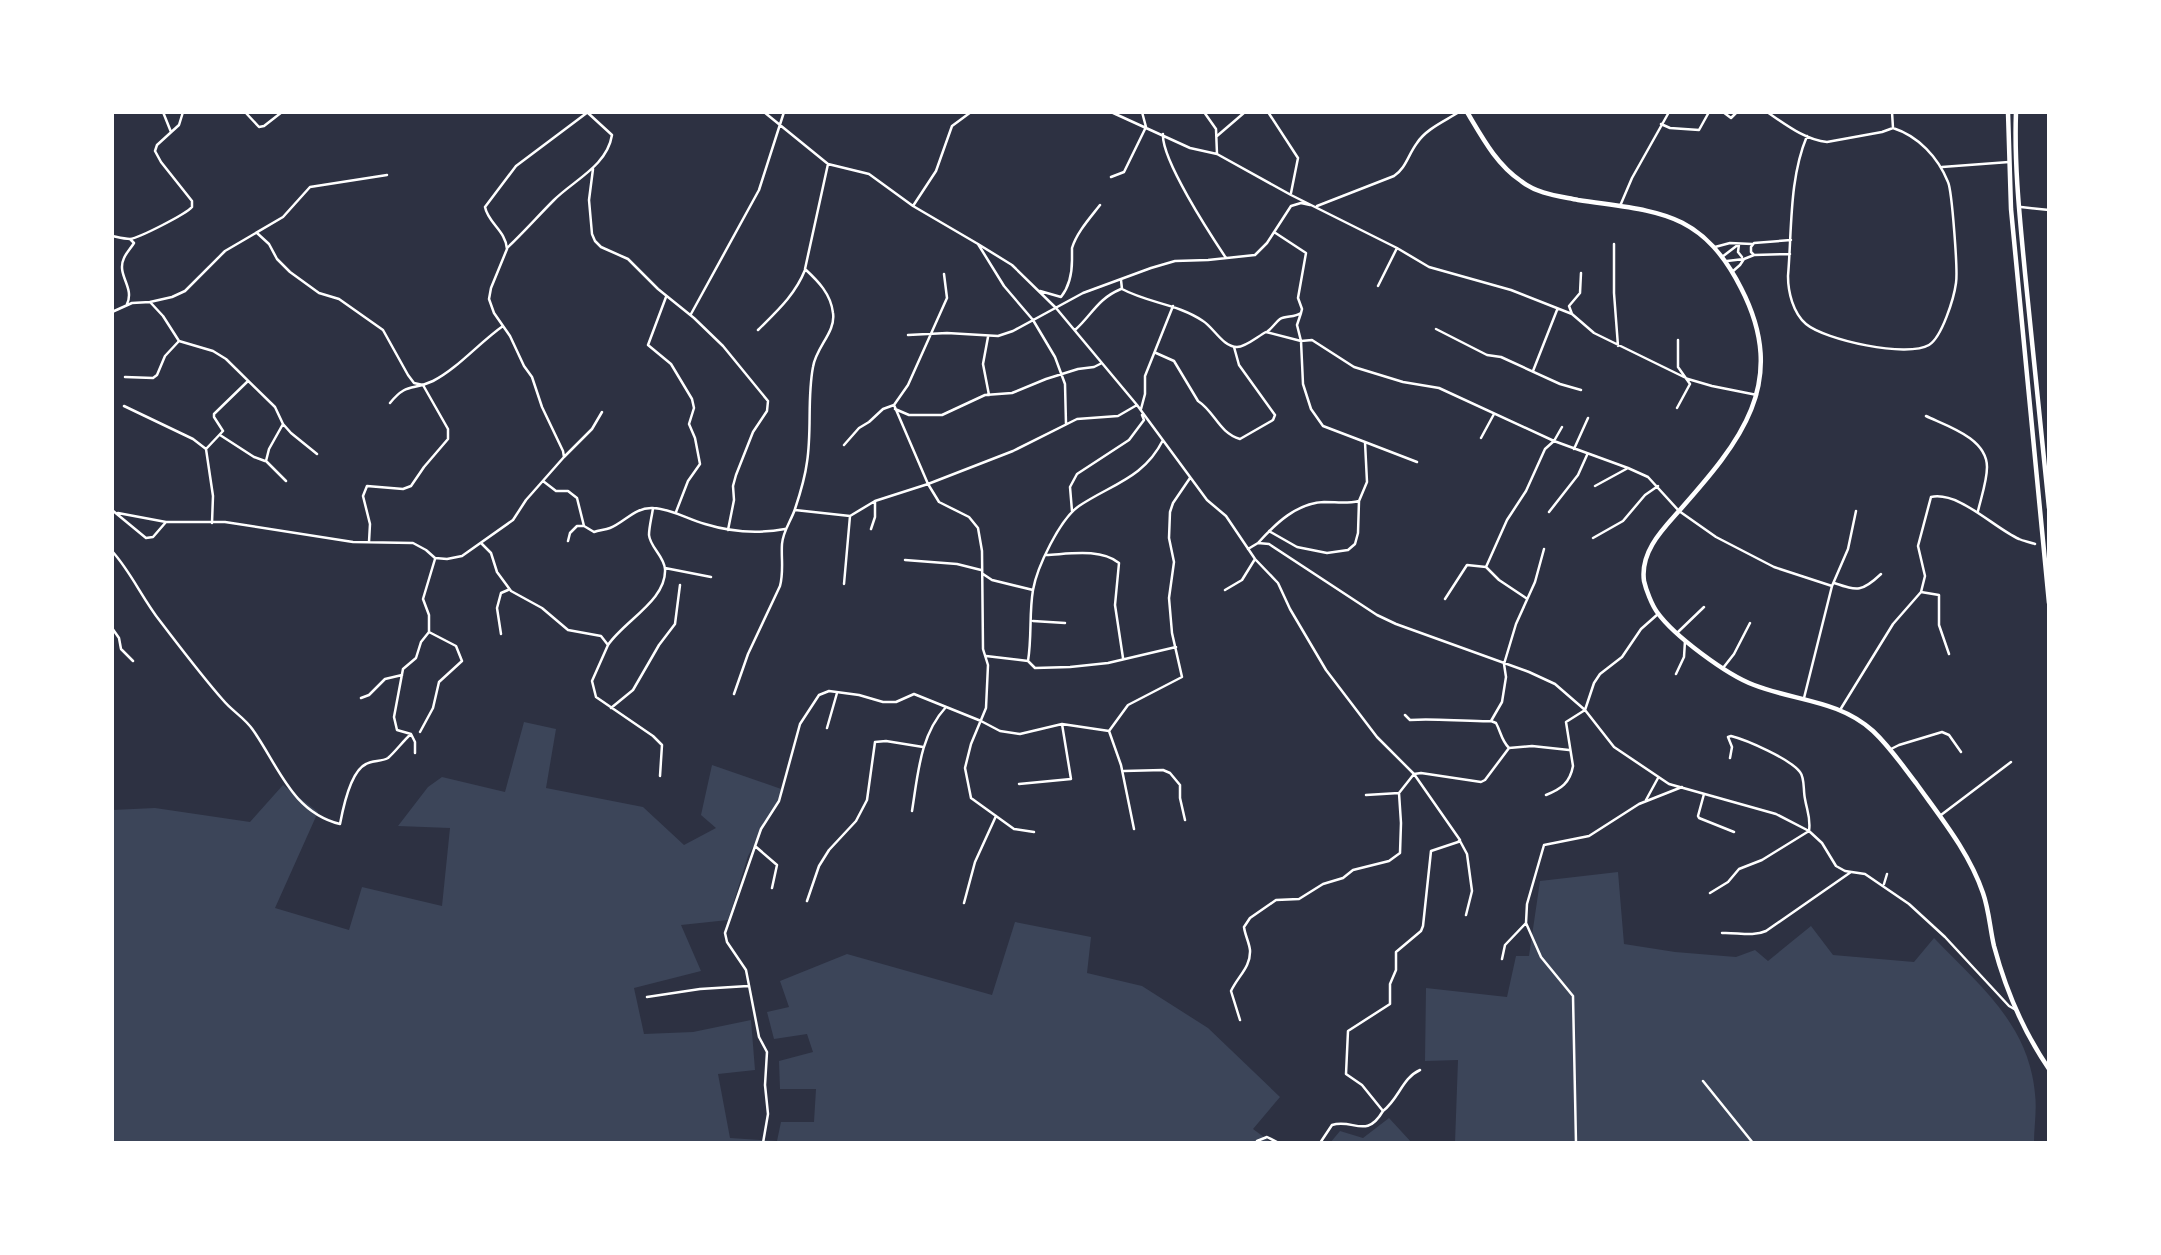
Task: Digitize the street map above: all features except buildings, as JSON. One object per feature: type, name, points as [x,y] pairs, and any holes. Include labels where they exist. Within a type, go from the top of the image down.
[{"type":"main road","points":[[1467,112],[1490,151],[1529,187],[1556,196],[1670,216],[1691,227],[1715,247],[1732,272],[1742,289],[1758,335],[1760,358],[1756,395],[1750,415],[1737,440],[1652,544],[1644,569],[1644,582],[1658,614],[1685,640],[1723,668],[1756,686],[1840,710],[1872,730],[1891,749],[1940,816],[1972,866],[1988,912],[2001,972],[2024,1031],[2049,1069]]},
{"type":"main road","points":[[2008,112],[2014,240],[2049,603]]},
{"type":"main road","points":[[2016,112],[2022,240],[2049,508]]},
{"type":"main road","points":[[2014,240],[2022,240]]},
{"type":"street","points":[[163,112],[171,132]]},
{"type":"street","points":[[112,236],[130,239],[162,226],[187,213],[192,207],[192,201],[161,163],[155,151],[157,145],[179,125],[183,112]]},
{"type":"street","points":[[245,112],[259,127],[282,112]]},
{"type":"street","points":[[507,249],[500,231],[486,213],[485,207],[492,195],[516,166],[588,112],[612,135],[608,149],[593,169],[556,198],[507,249],[489,299],[532,377],[538,398],[564,457]]},
{"type":"street","points":[[764,112],[828,164],[869,174],[913,206],[1012,265],[1056,308],[1137,405],[1144,420],[1129,440],[1077,474],[1070,487],[1072,512]]},
{"type":"street","points":[[690,315],[759,190],[784,112]]},
{"type":"street","points":[[913,206],[936,171],[953,126],[971,112]]},
{"type":"street","points":[[1111,112],[1191,148],[1217,154],[1429,267],[1511,290],[1572,314],[1594,333],[1688,379],[1756,395]]},
{"type":"street","points":[[1111,177],[1124,172],[1146,127],[1142,112]]},
{"type":"street","points":[[1204,112],[1212,121],[1217,136],[1217,154]]},
{"type":"street","points":[[1217,136],[1245,112]]},
{"type":"street","points":[[1268,112],[1298,158],[1291,195]]},
{"type":"street","points":[[908,335],[931,333],[988,337],[1013,331],[1083,293],[1174,261],[1255,255],[1267,243],[1291,206],[1301,203],[1315,206],[1394,176],[1402,170],[1416,143],[1426,133],[1459,112]]},
{"type":"street","points":[[1620,206],[1632,177],[1669,112]]},
{"type":"street","points":[[1661,124],[1670,128],[1699,130],[1709,112]]},
{"type":"street","points":[[1723,112],[1731,118],[1737,112]]},
{"type":"street","points":[[1767,112],[1817,141],[1827,142],[1893,128],[1910,133],[1941,167],[1950,185],[1956,282],[1942,329],[1929,345],[1907,350],[1845,342],[1808,326],[1799,317],[1788,290],[1793,189],[1807,136]]},
{"type":"street","points":[[1892,112],[1893,128]]},
{"type":"street","points":[[1163,134],[1164,151],[1196,213],[1226,258]]},
{"type":"street","points":[[1941,167],[2009,162]]},
{"type":"street","points":[[758,330],[793,293],[805,269],[828,164]]},
{"type":"street","points":[[593,169],[589,200],[592,234],[596,241],[601,247],[628,258],[723,346],[769,407],[741,457],[733,486],[734,500],[728,530]]},
{"type":"street","points":[[112,312],[139,301],[150,302],[185,291],[225,251],[283,218],[310,187],[387,175]]},
{"type":"street","points":[[1036,289],[1061,297],[1063,295],[1069,284],[1071,250],[1080,230],[1100,205]]},
{"type":"street","points":[[2020,207],[2049,210]]},
{"type":"street","points":[[1274,232],[1306,253],[1298,298],[1301,313],[1297,325],[1301,341],[1303,384],[1311,409],[1324,426],[1417,462]]},
{"type":"street","points":[[257,233],[290,272],[319,293],[339,299],[383,330],[408,375],[414,383],[423,385],[448,429],[447,439],[411,486],[403,489],[366,486],[363,496],[370,524],[369,542]]},
{"type":"street","points":[[127,306],[129,290],[121,269],[124,257],[134,243],[130,239]]},
{"type":"street","points":[[1715,247],[1730,243],[1791,240]]},
{"type":"street","points":[[978,244],[1004,286],[1045,338],[1065,387],[1066,424]]},
{"type":"street","points":[[1614,244],[1618,346]]},
{"type":"street","points":[[1739,244],[1738,252],[1744,259]]},
{"type":"street","points":[[1724,259],[1739,244]]},
{"type":"street","points":[[1752,244],[1751,252],[1754,255]]},
{"type":"street","points":[[1378,286],[1397,248]]},
{"type":"street","points":[[1724,259],[1790,254]]},
{"type":"street","points":[[1732,272],[1744,259]]},
{"type":"street","points":[[734,694],[748,654],[783,576],[782,543],[785,529],[795,510],[807,465],[813,366],[830,331],[834,316],[830,300],[819,282],[805,269]]},
{"type":"street","points":[[1572,314],[1569,306],[1580,293],[1581,273]]},
{"type":"street","points":[[894,407],[908,385],[947,299],[944,274]]},
{"type":"street","points":[[1121,280],[1122,289]]},
{"type":"street","points":[[1122,289],[1149,301],[1184,309],[1205,322],[1234,347],[1242,346],[1266,332],[1279,320],[1301,313]]},
{"type":"street","points":[[1074,330],[1089,317],[1093,307],[1122,289]]},
{"type":"street","points":[[666,296],[648,345],[671,364],[692,399],[694,408],[689,425],[700,464],[688,481],[676,512]]},
{"type":"street","points":[[150,302],[179,341],[213,351],[226,359],[275,407],[283,424],[317,454]]},
{"type":"street","points":[[1140,411],[1145,394],[1145,376],[1173,306]]},
{"type":"street","points":[[1533,371],[1557,310]]},
{"type":"street","points":[[390,403],[400,391],[423,385],[448,372],[503,326]]},
{"type":"street","points":[[1436,329],[1487,355],[1501,356],[1560,384],[1581,390]]},
{"type":"street","points":[[1266,332],[1301,341],[1312,340],[1362,370],[1404,382],[1439,388],[1554,441],[1648,477],[1679,511],[1716,537],[1774,568],[1859,590],[1869,586],[1881,574]]},
{"type":"street","points":[[988,337],[983,364],[989,395]]},
{"type":"street","points":[[1677,408],[1689,389],[1688,379],[1678,367],[1678,340]]},
{"type":"street","points":[[125,377],[153,378],[157,375],[164,356],[179,341]]},
{"type":"street","points":[[1156,353],[1174,362],[1198,401],[1224,431],[1240,439],[1275,417],[1271,407],[1239,365],[1234,347]]},
{"type":"street","points":[[845,444],[859,428],[883,409],[894,407],[909,415],[942,415],[989,395],[1012,393],[1061,374],[1102,363]]},
{"type":"street","points":[[206,449],[220,435],[222,427],[214,414],[248,381]]},
{"type":"street","points":[[795,510],[850,516],[875,501],[1013,452],[1046,437],[1066,424],[1087,417],[1118,416],[1137,405]]},
{"type":"street","points":[[124,406],[193,439],[206,449],[213,496],[212,523]]},
{"type":"street","points":[[894,407],[928,484],[939,502],[969,517],[978,528],[982,551],[983,649],[988,665],[986,708],[971,744],[965,768],[971,798],[1014,829],[1034,832]]},
{"type":"street","points":[[1140,411],[1207,500],[1226,516],[1248,550],[1278,583],[1290,609],[1339,690],[1377,737],[1414,774],[1460,839],[1467,854],[1472,891],[1466,915]]},
{"type":"street","points":[[118,513],[166,522],[225,522],[317,537],[413,543],[435,558],[462,556],[513,520],[548,472],[592,429],[602,412]]},
{"type":"street","points":[[1481,438],[1494,414]]},
{"type":"street","points":[[1926,416],[1959,431],[1986,457],[1987,469],[1978,511]]},
{"type":"street","points":[[1574,449],[1588,418]]},
{"type":"street","points":[[266,461],[269,449],[283,424]]},
{"type":"street","points":[[1486,567],[1507,520],[1526,491],[1545,449],[1554,441],[1562,427]]},
{"type":"street","points":[[220,435],[254,457],[266,461],[286,481]]},
{"type":"street","points":[[1028,661],[1033,590],[1054,536],[1072,512],[1130,477],[1154,458],[1163,440]]},
{"type":"street","points":[[1269,531],[1297,547],[1327,553],[1348,550],[1355,544],[1359,501],[1367,482],[1365,442]]},
{"type":"street","points":[[2041,448],[2049,446]]},
{"type":"street","points":[[1549,512],[1578,475],[1587,454]]},
{"type":"street","points":[[1595,486],[1628,468]]},
{"type":"street","points":[[1109,731],[1128,705],[1182,677],[1172,633],[1169,598],[1174,562],[1169,538],[1170,512],[1190,478]]},
{"type":"street","points":[[544,481],[556,491],[568,491],[577,498],[584,526]]},
{"type":"street","points":[[1593,538],[1623,521],[1645,495],[1658,486]]},
{"type":"street","points":[[1840,710],[1893,624],[1921,592],[1925,576],[1918,546],[1931,497],[1939,496],[1978,511],[2019,539],[2035,544]]},
{"type":"street","points":[[871,529],[875,517],[875,501]]},
{"type":"street","points":[[1248,550],[1297,509],[1308,504],[1344,504],[1359,501]]},
{"type":"street","points":[[568,541],[570,533],[577,526],[584,526],[594,532],[612,527],[639,510],[653,508],[676,512],[703,524],[728,530],[753,533],[785,529]]},
{"type":"street","points":[[653,508],[649,536],[665,568],[663,584],[658,594],[620,629],[608,645],[592,681],[596,697],[662,745],[660,776]]},
{"type":"street","points":[[112,510],[146,538],[153,537],[166,522]]},
{"type":"street","points":[[1804,698],[1833,584],[1848,549],[1856,511]]},
{"type":"street","points":[[844,584],[850,516]]},
{"type":"street","points":[[481,543],[491,553],[497,572],[517,596],[542,608],[568,630],[600,636],[608,645]]},
{"type":"street","points":[[1258,543],[1269,544],[1280,550],[1377,615],[1555,684],[1585,710],[1614,747],[1658,778],[1776,814],[1809,831],[1822,843],[1836,866],[1865,874],[1909,904],[2016,1010]]},
{"type":"street","points":[[1490,721],[1502,702],[1506,677],[1504,664],[1526,598],[1535,582],[1544,549]]},
{"type":"street","points":[[112,551],[161,622],[225,702],[253,729],[265,752],[298,800],[318,817],[340,824],[355,773],[365,764],[390,756],[411,734]]},
{"type":"street","points":[[1046,555],[1086,553],[1115,559],[1119,563],[1115,605],[1123,658]]},
{"type":"street","points":[[415,753],[415,742],[411,734],[397,730],[394,717],[403,669],[416,659],[421,642],[429,632],[429,615],[423,599],[435,558]]},
{"type":"street","points":[[1225,590],[1242,580],[1255,559]]},
{"type":"street","points":[[905,560],[957,564],[981,571],[992,580],[1033,590]]},
{"type":"street","points":[[1445,599],[1467,565],[1486,567],[1499,580],[1526,598]]},
{"type":"street","points":[[665,568],[711,578]]},
{"type":"street","points":[[611,708],[632,690],[675,624],[680,585]]},
{"type":"street","points":[[501,634],[497,608],[501,593],[509,589]]},
{"type":"street","points":[[1921,592],[1939,595],[1938,625],[1949,654]]},
{"type":"street","points":[[1678,632],[1704,607]]},
{"type":"street","points":[[1546,795],[1559,789],[1570,778],[1573,766],[1566,722],[1585,710],[1600,674],[1622,657],[1642,629],[1658,614]]},
{"type":"street","points":[[1032,620],[1065,623]]},
{"type":"street","points":[[1723,668],[1750,623]]},
{"type":"street","points":[[112,628],[119,638],[121,649],[133,661]]},
{"type":"street","points":[[420,732],[433,708],[439,681],[462,660],[456,646],[429,632]]},
{"type":"street","points":[[1676,674],[1685,654],[1685,640]]},
{"type":"street","points":[[985,656],[1028,661],[1035,668],[1070,667],[1176,647]]},
{"type":"street","points":[[361,698],[369,695],[385,679],[402,675]]},
{"type":"street","points":[[763,1143],[768,1114],[765,1085],[767,1052],[759,1037],[746,970],[724,933],[761,829],[779,802],[800,724],[819,695],[829,691],[883,702],[896,702],[914,694],[1000,731],[1020,734],[1062,724],[1109,731]]},
{"type":"street","points":[[827,728],[837,693]]},
{"type":"street","points":[[912,811],[923,747],[935,719],[946,707]]},
{"type":"street","points":[[1405,715],[1410,720],[1430,718],[1464,722],[1490,721],[1496,723],[1508,748]]},
{"type":"street","points":[[1019,784],[1071,779],[1062,724]]},
{"type":"street","points":[[1109,731],[1122,771],[1134,829]]},
{"type":"street","points":[[1891,749],[1942,732],[1949,735],[1961,752]]},
{"type":"street","points":[[1710,893],[1728,882],[1739,869],[1762,860],[1809,831],[1811,820],[1805,801],[1802,773],[1791,763],[1731,736],[1728,737],[1732,747],[1730,758]]},
{"type":"street","points":[[807,901],[819,866],[829,850],[856,821],[867,800],[875,742],[886,741],[923,747]]},
{"type":"street","points":[[1240,1020],[1231,991],[1246,971],[1250,952],[1244,927],[1250,918],[1276,901],[1299,899],[1323,884],[1343,878],[1353,870],[1389,861],[1399,853],[1399,793],[1414,774],[1480,782],[1485,780],[1508,748],[1532,746],[1569,750]]},
{"type":"street","points":[[1940,816],[2011,762]]},
{"type":"street","points":[[1122,771],[1163,770],[1171,773],[1180,785],[1185,820]]},
{"type":"street","points":[[1646,801],[1658,778]]},
{"type":"street","points":[[1576,1143],[1573,996],[1542,957],[1526,923],[1527,904],[1544,845],[1588,836],[1646,801],[1682,787]]},
{"type":"street","points":[[1366,795],[1399,793]]},
{"type":"street","points":[[1704,793],[1699,818],[1734,832]]},
{"type":"street","points":[[964,903],[975,862],[996,816]]},
{"type":"street","points":[[1383,1111],[1362,1085],[1346,1074],[1348,1031],[1390,1004],[1390,984],[1396,970],[1396,952],[1421,931],[1423,926],[1431,851],[1460,839]]},
{"type":"street","points":[[755,846],[777,865],[772,888]]},
{"type":"street","points":[[1722,933],[1747,932],[1757,935],[1766,931],[1851,872]]},
{"type":"street","points":[[1883,885],[1887,874]]},
{"type":"street","points":[[1502,959],[1505,945],[1526,923]]},
{"type":"street","points":[[648,997],[700,989],[748,986]]},
{"type":"street","points":[[1320,1143],[1332,1125],[1341,1123],[1358,1128],[1366,1127],[1378,1119],[1393,1103],[1409,1075],[1420,1070]]},
{"type":"street","points":[[1703,1081],[1753,1143]]},
{"type":"street","points":[[1257,1141],[1267,1137],[1279,1143]]},
{"type":"shaded area","points":[[524,722],[556,729],[546,788],[643,807],[684,845],[716,828],[701,815],[712,765],[784,790],[748,856],[728,920],[681,925],[701,971],[634,988],[644,1034],[693,1032],[751,1020],[755,1070],[718,1074],[730,1138],[777,1141],[781,1122],[814,1122],[816,1089],[780,1089],[779,1061],[813,1052],[807,1034],[774,1039],[767,1012],[789,1007],[780,981],[847,954],[992,995],[1015,922],[1091,937],[1087,973],[1142,986],[1208,1028],[1280,1097],[1253,1129],[1272,1143],[112,1143],[112,810],[155,808],[250,822],[283,785],[318,812],[275,908],[349,930],[362,887],[442,906],[450,828],[398,826],[428,787],[442,777],[505,792]]},
{"type":"shaded area","points":[[1618,872],[1624,944],[1736,957],[1755,950],[1768,961],[1811,926],[1833,955],[1914,962],[1934,938],[1999,1007],[2023,1047],[2031,1069],[2035,1094],[2034,1143],[1455,1143],[1458,1060],[1425,1061],[1426,988],[1507,997],[1516,956],[1529,956],[1540,881]]},
{"type":"shaded area","points":[[1389,1118],[1412,1143],[1330,1143],[1340,1131],[1363,1138]]}]
